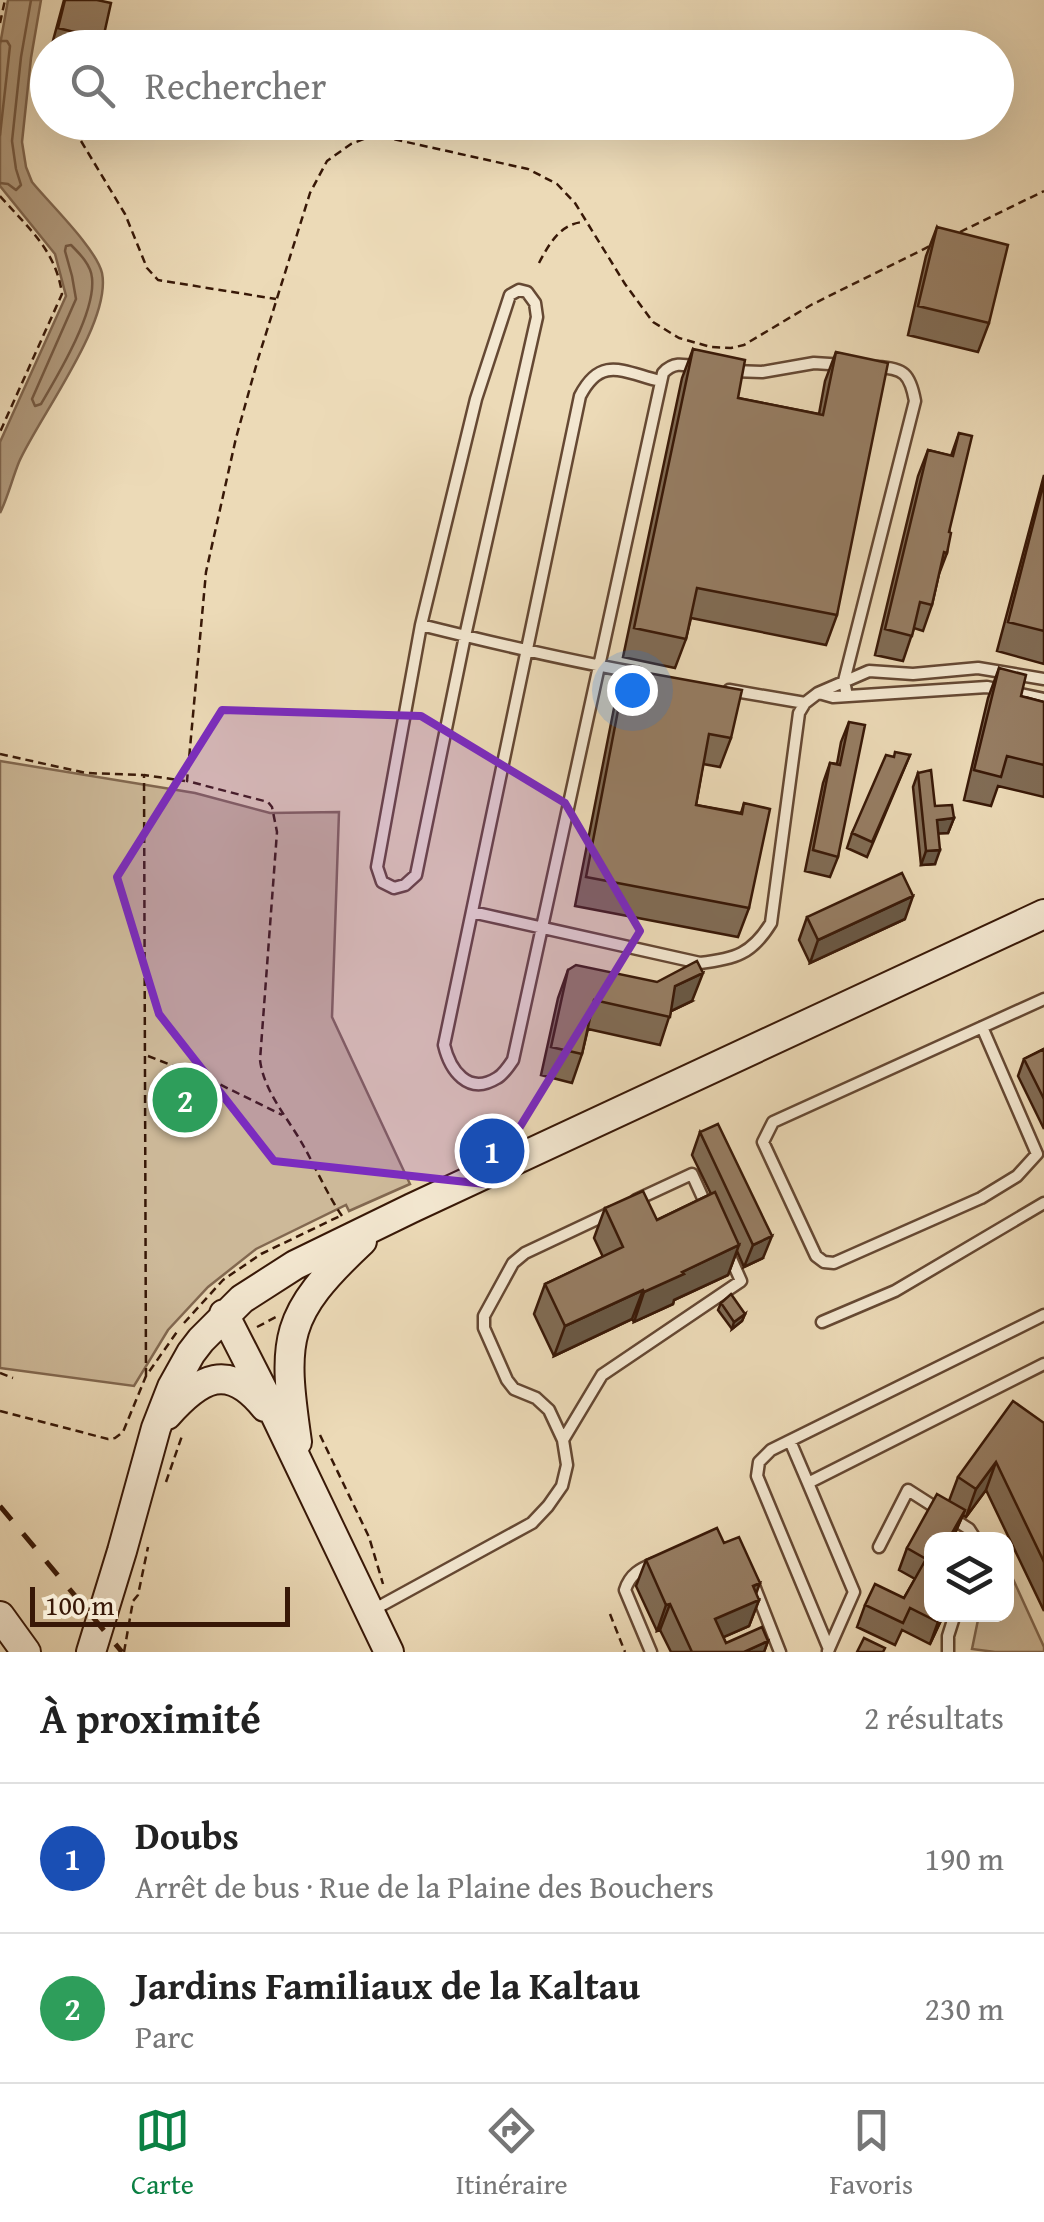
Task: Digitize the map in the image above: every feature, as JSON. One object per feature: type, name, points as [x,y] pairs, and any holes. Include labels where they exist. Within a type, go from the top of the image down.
[{"type":"street","points":[[170,1430],[172,1387],[190,1353],[224,1314],[278,1274],[1044,914]]},
{"type":"street","points":[[301,1468],[289,1372],[295,1324],[318,1284],[381,1223]]},
{"type":"street","points":[[224,1314],[390,1652]]},
{"type":"street","points":[[96,1652],[122,1551],[186,1394],[217,1378],[236,1382],[266,1409],[301,1468]]},
{"type":"street","points":[[0,1616],[26,1652]]},
{"type":"lane","points":[[519,290],[527,292],[537,318],[416,875],[405,885],[394,888],[382,882],[377,867],[420,625],[476,399],[510,295],[519,290]]},
{"type":"lane","points":[[727,371],[762,372],[814,363],[852,365]]},
{"type":"lane","points":[[660,382],[601,371],[590,378],[580,396],[444,1045],[448,1063],[467,1081],[482,1084],[499,1078],[514,1060],[542,927],[599,666],[660,382],[662,372],[677,364],[710,370]]},
{"type":"lane","points":[[847,696],[844,681],[915,401],[912,383],[904,373],[872,366]]},
{"type":"lane","points":[[420,625],[526,652],[655,676]]},
{"type":"lane","points":[[472,912],[700,963],[728,960],[760,941],[770,922],[799,712],[805,703],[818,693],[869,671],[912,674],[978,668],[1044,680]]},
{"type":"lane","points":[[711,686],[805,703]]},
{"type":"lane","points":[[818,693],[833,698],[987,687],[1044,699]]},
{"type":"lane","points":[[982,1027],[1037,1154],[1017,1176],[981,1198],[834,1263],[824,1262],[816,1256],[763,1142],[773,1122],[982,1027],[1044,999]]},
{"type":"lane","points":[[370,1611],[532,1523],[562,1486],[567,1465],[563,1440],[548,1410],[506,1380],[484,1328],[484,1316],[513,1263],[524,1252],[692,1174],[708,1210]]},
{"type":"lane","points":[[822,1322],[894,1291],[1044,1203]]},
{"type":"lane","points":[[563,1440],[602,1375],[742,1281],[725,1245]]},
{"type":"lane","points":[[828,1650],[757,1476],[760,1462],[771,1450],[1044,1315]]},
{"type":"lane","points":[[808,1483],[1044,1364]]},
{"type":"lane","points":[[790,1441],[854,1592],[828,1650]]},
{"type":"lane","points":[[879,1546],[908,1490],[970,1532]]},
{"type":"lane","points":[[651,1652],[625,1590],[637,1570],[669,1556]]},
{"type":"lane","points":[[752,1580],[780,1652]]},
{"type":"lane","points":[[948,1652],[953,1622]]},
{"type":"path","points":[[0,23],[4,0]]},
{"type":"path","points":[[80,140],[124,214],[147,268],[158,280],[278,299]]},
{"type":"path","points":[[187,781],[211,544],[258,359],[310,193],[327,162],[364,140]]},
{"type":"path","points":[[404,140],[528,168],[557,184],[575,203],[653,322],[680,338],[712,347],[744,345],[810,305],[944,240]]},
{"type":"path","points":[[960,232],[1044,191]]},
{"type":"path","points":[[0,196],[52,256],[62,294],[0,432]]},
{"type":"path","points":[[540,263],[548,244],[563,229],[575,222],[586,222]]},
{"type":"path","points":[[0,754],[86,773],[187,781],[268,802],[272,807],[277,832],[260,1060],[268,1086],[337,1208]]},
{"type":"path","points":[[144,775],[146,1376]]},
{"type":"path","points":[[146,1056],[217,1083],[284,1116]]},
{"type":"path","points":[[262,1312],[281,1323]]},
{"type":"path","points":[[0,1373],[13,1378]]},
{"type":"path","points":[[165,1485],[170,1430]]},
{"type":"path","points":[[124,1652],[150,1537]]},
{"type":"path","points":[[610,1614],[626,1652]]},
{"type":"highlighted area","points":[[222,710],[421,716],[565,803],[640,931],[485,1184],[274,1161],[159,1014],[117,877]]},
{"type":"shaded area","points":[[0,761],[195,793],[270,813],[339,812],[332,1017],[410,1184],[349,1211],[346,1205],[256,1249],[208,1287],[168,1330],[134,1386],[0,1368]]},
{"type":"shaded area","points":[[1014,1581],[1044,1652],[972,1649],[978,1622],[1014,1622]]},
{"type":"water","points":[[8,0],[41,0],[36,30],[30,30],[22,142],[26,167],[32,182],[98,263],[102,293],[85,342],[19,462],[0,513],[0,442],[66,296],[55,254],[0,186],[0,45]]},
{"type":"building","points":[[65,0],[111,3],[105,30],[58,28]]},
{"type":"building","points":[[937,227],[1008,245],[989,323],[918,306]]},
{"type":"building","points":[[693,349],[745,360],[738,398],[823,415],[836,352],[888,363],[837,615],[697,588],[686,639],[634,628]]},
{"type":"building","points":[[959,433],[972,436],[932,605],[920,602],[912,636],[885,629],[928,450],[953,456]]},
{"type":"building","points":[[1044,482],[1044,631],[1008,622]]},
{"type":"building","points":[[999,668],[1026,675],[1021,696],[1044,702],[1044,765],[1007,756],[1001,777],[974,770]]},
{"type":"building","points":[[626,669],[742,690],[731,738],[709,734],[696,805],[742,814],[744,803],[770,809],[749,908],[586,877]]},
{"type":"building","points":[[849,722],[865,725],[838,857],[813,850],[830,763],[840,765]]},
{"type":"building","points":[[895,752],[910,755],[872,842],[852,833],[886,755],[894,757]]},
{"type":"building","points":[[931,770],[935,806],[952,805],[954,818],[937,820],[940,850],[926,851],[918,773]]},
{"type":"building","points":[[902,873],[913,896],[818,940],[807,917]]},
{"type":"building","points":[[697,961],[703,973],[675,986],[670,1017],[594,1000],[582,1054],[551,1047],[568,970],[576,965],[657,982]]},
{"type":"building","points":[[1044,1049],[1044,1099],[1024,1059]]},
{"type":"building","points":[[718,1124],[772,1236],[753,1245],[700,1132]]},
{"type":"building","points":[[643,1191],[657,1220],[715,1192],[739,1245],[684,1274],[565,1326],[545,1284],[623,1247],[605,1208]]},
{"type":"building","points":[[731,1294],[745,1314],[734,1322],[721,1303]]},
{"type":"building","points":[[1013,1401],[1044,1423],[1044,1562],[996,1462],[976,1489],[958,1477]]},
{"type":"building","points":[[937,1494],[965,1510],[953,1532],[924,1532],[924,1558],[907,1548]]},
{"type":"building","points":[[717,1528],[724,1543],[739,1537],[760,1583],[753,1586],[759,1600],[715,1619],[726,1643],[762,1627],[768,1641],[744,1652],[692,1652],[646,1560]]},
{"type":"building","points":[[924,1563],[924,1615],[910,1608],[903,1623],[865,1605],[875,1584],[904,1598]]},
{"type":"building","points":[[864,1638],[885,1648],[883,1652],[857,1652]]},
{"type":"railway","points":[[0,1506],[122,1652]]},
{"type":"place","name":"Jardins Familiaux de la Kaltau","points":[[185,1100]]},
{"type":"place","name":"Doubs","points":[[492,1151]]}]
